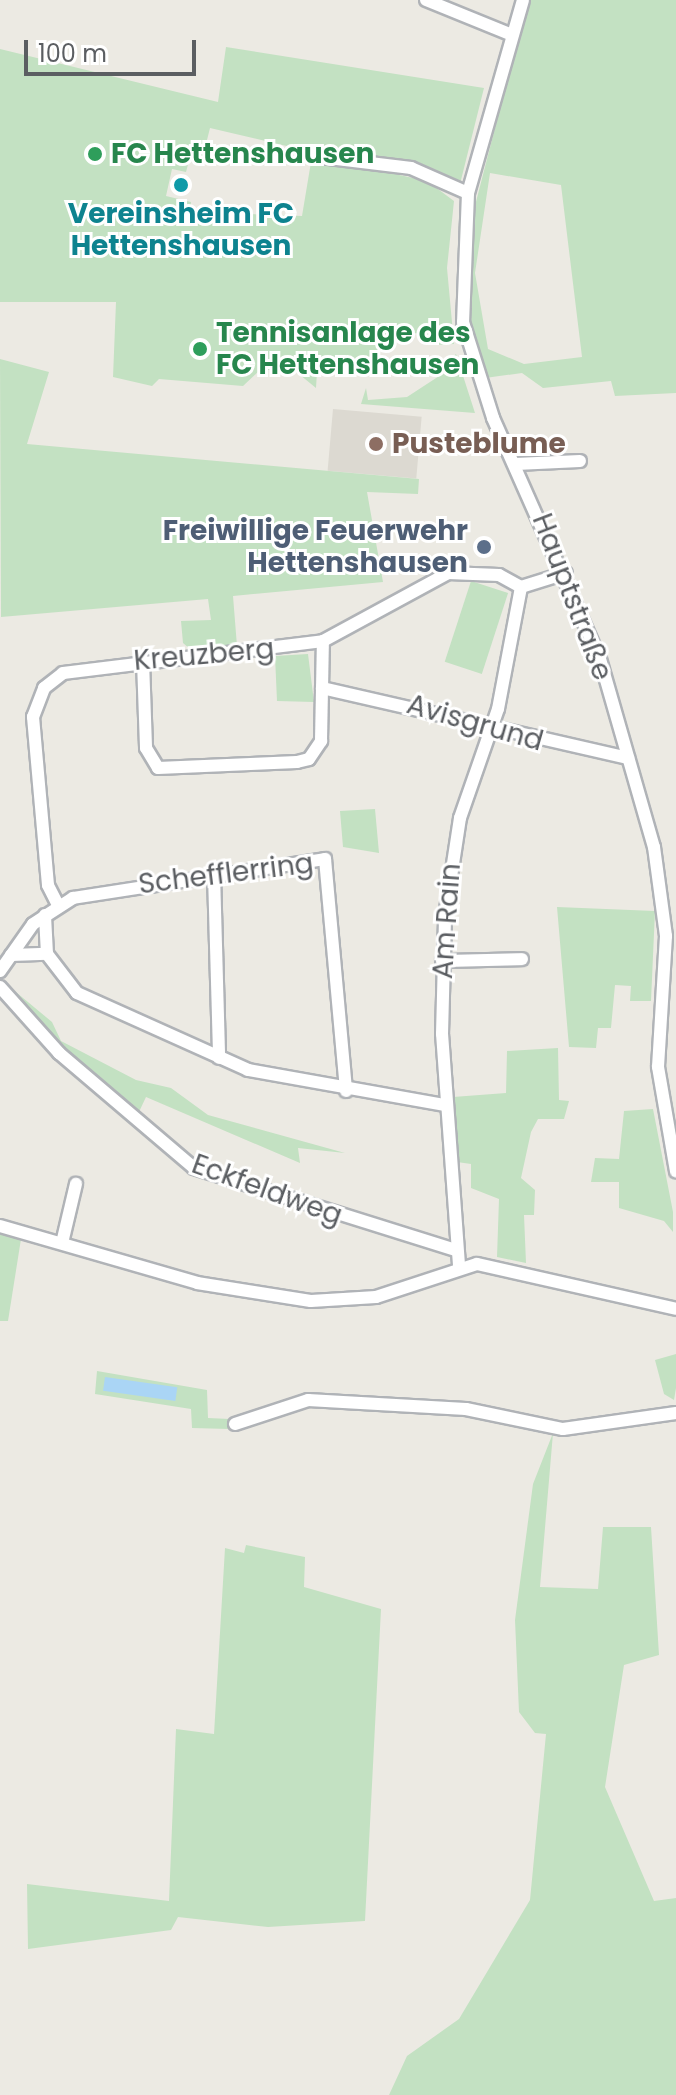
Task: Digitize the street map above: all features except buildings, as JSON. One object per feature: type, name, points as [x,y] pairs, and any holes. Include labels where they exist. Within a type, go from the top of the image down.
[{"type":"street","points":[[426,0],[456,5],[512,35]]},
{"type":"street","name":"Hauptstraße","points":[[523,0],[468,193],[460,274],[465,335],[516,464],[566,573],[628,758],[665,909],[658,1067],[676,1171]]},
{"type":"street","points":[[312,156],[402,166],[468,193]]},
{"type":"street","points":[[516,464],[580,461]]},
{"type":"street","name":"Kreuzberg","points":[[58,905],[48,885],[32,734],[36,702],[72,669],[323,641],[448,573],[499,575],[521,587]]},
{"type":"street","points":[[521,587],[566,573]]},
{"type":"street","name":"Am Rain","points":[[459,1265],[455,1250],[445,1105],[442,961],[454,845],[491,727],[521,587]]},
{"type":"street","points":[[143,661],[146,748],[166,771],[309,759],[321,741],[323,641]]},
{"type":"street","name":"Avisgrund","points":[[322,688],[628,758]]},
{"type":"street","name":"Schefflerring","points":[[0,971],[45,915],[58,905],[214,874],[325,859],[346,1091]]},
{"type":"street","points":[[214,874],[219,1058]]},
{"type":"street","points":[[45,915],[47,954],[77,993],[219,1058],[286,1082],[445,1105]]},
{"type":"street","points":[[11,955],[47,954]]},
{"type":"street","points":[[442,961],[522,959]]},
{"type":"street","name":"Eckfeldweg","points":[[0,987],[59,1053],[194,1168],[455,1250]]},
{"type":"street","points":[[62,1243],[76,1184]]},
{"type":"street","points":[[0,1226],[197,1283],[311,1301],[376,1297],[459,1265],[676,1309]]},
{"type":"street","points":[[235,1424],[308,1400],[466,1409],[563,1429],[676,1413]]},
{"type":"shaded area","name":"Pusteblume","points":[[333,409],[422,417],[416,479],[328,471]]},
{"type":"green space","points":[[528,0],[676,0],[676,393],[615,396],[611,381],[543,388],[522,373],[485,378],[468,311],[469,229]],"holes":[[[490,173],[561,185],[582,357],[524,364],[488,349],[475,273]]]},
{"type":"green space","points":[[226,47],[484,88],[460,184],[396,159],[312,152],[210,128],[203,156],[191,153],[186,172],[172,169],[166,196],[191,202],[190,212],[302,216],[312,156],[427,181],[454,201],[447,268],[454,344],[434,345],[423,333],[377,335],[378,354],[317,372],[316,388],[294,370],[260,370],[243,386],[159,379],[152,386],[113,377],[116,302],[0,302],[0,49],[218,102]]},
{"type":"green space","points":[[456,354],[475,413],[361,404],[366,388],[368,400],[407,397],[453,367],[449,360]]},
{"type":"green space","points":[[0,359],[49,372],[27,444],[419,479],[418,494],[367,492],[383,582],[233,596],[237,646],[190,649],[183,643],[181,621],[211,620],[208,599],[1,617]]},
{"type":"green space","points":[[471,581],[508,593],[482,674],[445,662]]},
{"type":"green space","points":[[308,654],[314,702],[277,701],[275,656]]},
{"type":"green space","points":[[375,809],[379,853],[343,847],[340,811]]},
{"type":"green space","points":[[557,907],[655,911],[651,1001],[630,1001],[631,986],[615,985],[611,1028],[598,1028],[596,1048],[569,1047]]},
{"type":"green space","points":[[11,988],[52,1022],[61,1041],[136,1080],[171,1088],[208,1115],[345,1153],[298,1148],[300,1163],[146,1097],[138,1114],[57,1046]]},
{"type":"green space","points":[[558,1048],[559,1100],[569,1101],[564,1119],[538,1119],[531,1132],[521,1178],[535,1190],[534,1215],[524,1215],[526,1263],[497,1257],[499,1199],[471,1188],[471,1164],[457,1162],[453,1097],[506,1093],[507,1051]]},
{"type":"green space","points":[[653,1109],[673,1212],[673,1232],[664,1221],[619,1208],[619,1182],[591,1182],[595,1158],[619,1159],[624,1111]]},
{"type":"green space","points":[[0,1234],[21,1239],[8,1321],[0,1321]]},
{"type":"green space","points":[[676,1354],[674,1400],[664,1394],[655,1360]]},
{"type":"green space","points":[[97,1371],[207,1390],[208,1418],[230,1419],[229,1429],[192,1428],[191,1409],[95,1394]]},
{"type":"green space","points":[[553,1433],[540,1587],[598,1589],[603,1527],[651,1527],[659,1655],[624,1665],[605,1787],[654,1901],[676,1898],[676,2095],[389,2095],[407,2056],[459,2019],[530,1900],[546,1734],[535,1733],[519,1712],[515,1620],[533,1484]]},
{"type":"green space","points":[[246,1545],[305,1557],[304,1587],[381,1609],[365,1921],[268,1927],[178,1917],[171,1930],[28,1949],[27,1884],[169,1901],[176,1729],[214,1734],[225,1548],[244,1553]]},
{"type":"water","points":[[105,1377],[177,1387],[175,1401],[103,1391]]},
{"type":"place","name":"FC Hettenshausen","points":[[95,154]]},
{"type":"place","name":"Vereinsheim FC Hettenshausen","points":[[181,185]]},
{"type":"place","name":"Tennisanlage des FC Hettenshausen","points":[[200,349]]},
{"type":"place","name":"Pusteblume","points":[[376,444]]},
{"type":"place","name":"Freiwillige Feuerwehr Hettenshausen","points":[[484,547]]}]
